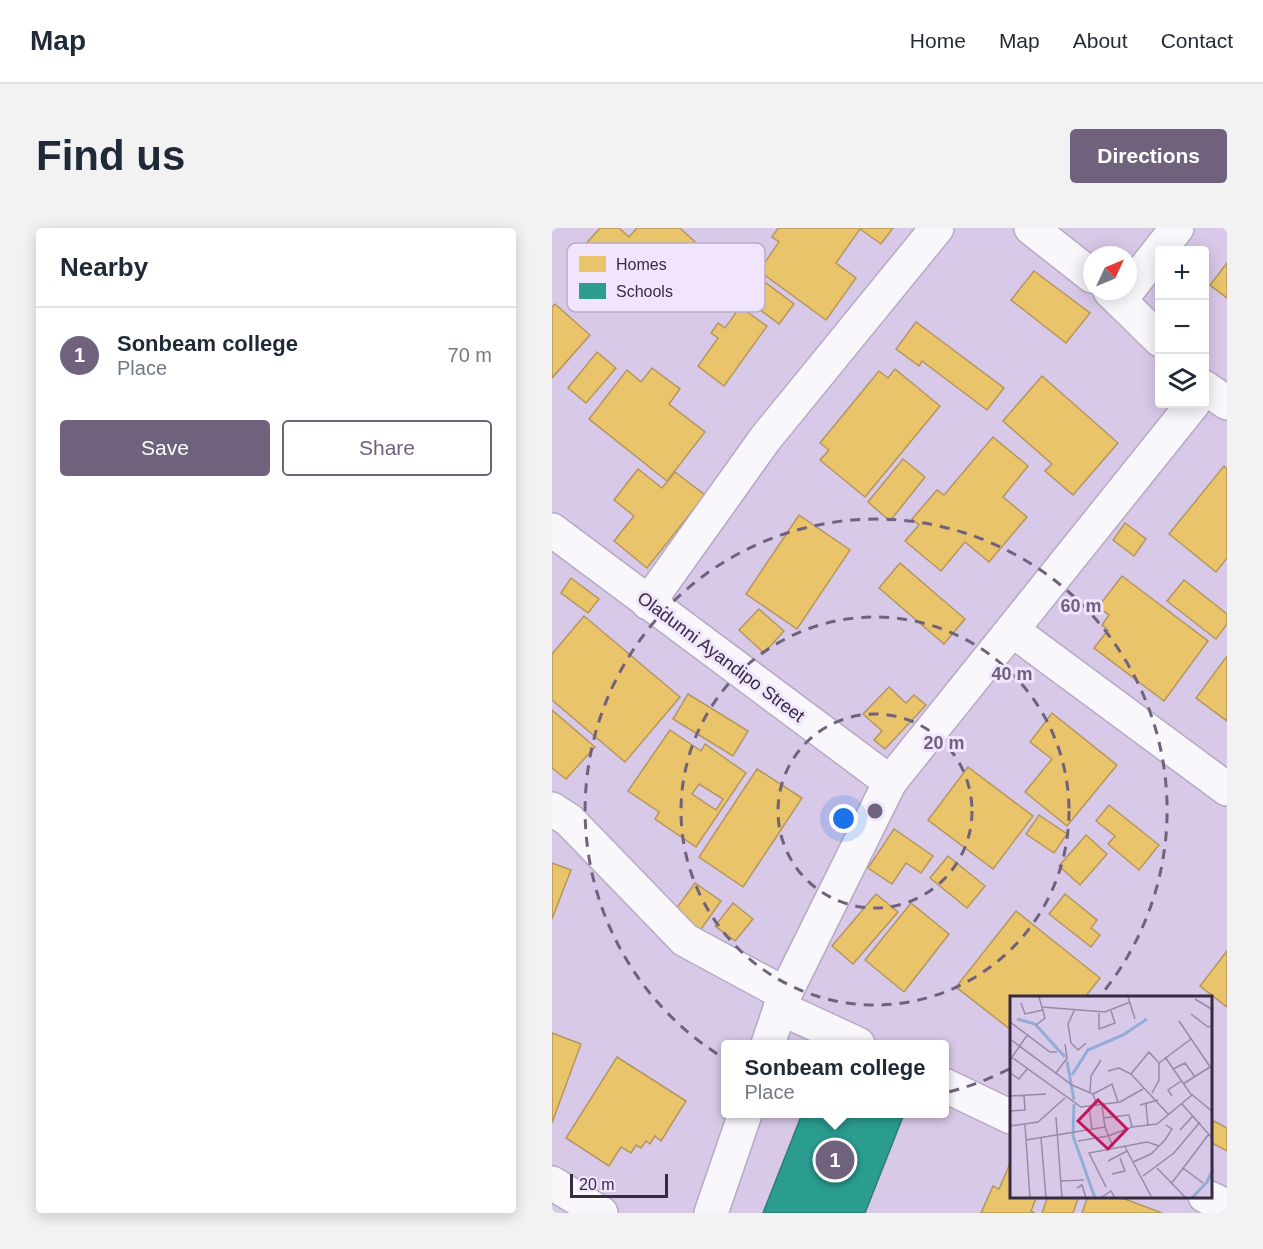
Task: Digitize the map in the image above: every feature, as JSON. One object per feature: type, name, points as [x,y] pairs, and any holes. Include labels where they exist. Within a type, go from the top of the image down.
[{"type":"street","points":[[648,603],[765,439],[937,228]]},
{"type":"street","points":[[1031,228],[1083,269]]},
{"type":"street","points":[[1137,275],[1177,228]]},
{"type":"street","points":[[1128,300],[1155,334]]},
{"type":"street","points":[[769,1040],[783,1001],[890,782],[1195,408]]},
{"type":"street","name":"Oladunni Ayandipo Street","points":[[552,530],[890,782]]},
{"type":"street","points":[[1012,630],[1227,789]]},
{"type":"street","points":[[552,809],[569,820],[685,940],[851,1040]]},
{"type":"street","points":[[949,1087],[1010,1117]]},
{"type":"street","points":[[711,1213],[743,1118]]},
{"type":"street","points":[[552,1183],[601,1213]]},
{"type":"street","points":[[1207,1198],[1227,1206]]},
{"type":"building: Homes","points":[[600,228],[619,228],[629,237],[637,228],[680,228],[696,243],[587,243]]},
{"type":"building: Homes","points":[[778,228],[893,228],[881,244],[860,229],[836,263],[856,278],[826,320],[765,275],[765,262],[779,242],[772,237]]},
{"type":"building: Homes","points":[[1227,263],[1227,298],[1210,285]]},
{"type":"building: Homes","points":[[1034,271],[1090,313],[1066,343],[1011,300]]},
{"type":"building: Homes","points":[[765,282],[794,304],[779,324],[763,312],[765,312]]},
{"type":"building: Homes","points":[[555,304],[590,335],[552,378],[552,307]]},
{"type":"building: Homes","points":[[736,312],[747,312],[767,326],[724,386],[698,366],[718,338],[711,333],[718,323],[725,328]]},
{"type":"building: Homes","points":[[916,322],[1004,388],[987,410],[922,361],[919,366],[896,349]]},
{"type":"building: Homes","points":[[597,352],[616,368],[586,403],[568,388]]},
{"type":"building: Homes","points":[[652,368],[680,389],[669,404],[705,432],[667,481],[589,419],[627,370],[641,382]]},
{"type":"building: Homes","points":[[895,369],[940,406],[865,497],[820,460],[829,450],[820,443],[879,371],[888,378]]},
{"type":"building: Homes","points":[[1042,376],[1118,443],[1073,495],[1045,471],[1052,464],[1003,421]]},
{"type":"building: Homes","points":[[993,437],[1028,466],[1003,497],[1027,517],[989,562],[965,542],[941,571],[905,541],[919,525],[912,519],[937,490],[944,495]]},
{"type":"building: Homes","points":[[903,459],[925,477],[890,521],[868,502]]},
{"type":"building: Homes","points":[[1224,466],[1227,469],[1227,558],[1216,572],[1169,534]]},
{"type":"building: Homes","points":[[638,469],[662,488],[675,472],[705,495],[647,568],[614,541],[634,516],[614,500]]},
{"type":"building: Homes","points":[[799,515],[850,550],[797,629],[746,594]]},
{"type":"building: Homes","points":[[1125,523],[1146,539],[1134,556],[1113,540]]},
{"type":"building: Homes","points":[[900,563],[965,619],[944,644],[879,588]]},
{"type":"building: Homes","points":[[1122,576],[1208,641],[1164,701],[1094,648],[1108,630],[1102,625],[1109,615],[1098,607]]},
{"type":"building: Homes","points":[[571,578],[599,599],[588,613],[561,593]]},
{"type":"building: Homes","points":[[1184,580],[1227,614],[1227,624],[1216,639],[1167,601]]},
{"type":"building: Homes","points":[[759,609],[784,631],[764,653],[739,630]]},
{"type":"building: Homes","points":[[584,616],[680,697],[625,762],[552,700],[552,654]]},
{"type":"building: Homes","points":[[1227,656],[1227,721],[1196,698]]},
{"type":"building: Homes","points":[[889,687],[906,703],[914,695],[926,705],[885,749],[874,740],[882,731],[863,714]]},
{"type":"building: Homes","points":[[688,694],[748,731],[733,756],[673,719]]},
{"type":"building: Homes","points":[[552,710],[595,747],[566,779],[552,768]]},
{"type":"building: Homes","points":[[1052,713],[1117,765],[1067,826],[1025,792],[1052,759],[1030,742]]},
{"type":"building: Homes","points":[[670,730],[701,751],[705,744],[746,773],[696,847],[655,819],[659,812],[628,791]],"holes":[[[699,784],[723,799],[716,810],[692,794]]]},
{"type":"building: Homes","points":[[968,767],[1033,816],[993,869],[928,820]]},
{"type":"building: Homes","points":[[757,769],[802,798],[743,887],[699,857]]},
{"type":"building: Homes","points":[[1109,805],[1159,845],[1139,870],[1108,844],[1115,836],[1096,821]]},
{"type":"building: Homes","points":[[1039,815],[1067,834],[1054,853],[1026,834]]},
{"type":"building: Homes","points":[[894,829],[933,856],[921,873],[906,863],[892,884],[868,868]]},
{"type":"building: Homes","points":[[1086,835],[1107,854],[1080,885],[1059,866]]},
{"type":"building: Homes","points":[[948,856],[985,886],[967,908],[930,878]]},
{"type":"building: Homes","points":[[552,863],[571,870],[552,919]]},
{"type":"building: Homes","points":[[695,883],[721,901],[699,932],[673,913]]},
{"type":"building: Homes","points":[[876,894],[898,912],[853,964],[832,946]]},
{"type":"building: Homes","points":[[1065,894],[1097,920],[1091,928],[1100,935],[1091,947],[1049,914]]},
{"type":"building: Homes","points":[[733,903],[753,919],[735,941],[715,926]]},
{"type":"building: Homes","points":[[911,903],[949,934],[904,992],[865,960]]},
{"type":"building: Homes","points":[[1016,911],[1100,978],[1086,996],[1010,996],[1010,1029],[956,987]]},
{"type":"building: Homes","points":[[1227,951],[1227,1007],[1200,986]]},
{"type":"building: Homes","points":[[552,1033],[581,1044],[552,1123]]},
{"type":"building: Homes","points":[[617,1057],[686,1101],[661,1141],[655,1136],[650,1144],[646,1141],[641,1148],[636,1145],[631,1153],[621,1147],[609,1166],[566,1138]]},
{"type":"building: Homes","points":[[1214,1121],[1227,1128],[1227,1151],[1212,1143]]},
{"type":"building: Homes","points":[[1010,1163],[1010,1198],[1036,1198],[1031,1211],[1035,1213],[981,1213],[993,1186],[999,1189]]},
{"type":"building: Homes","points":[[1047,1198],[1078,1198],[1073,1213],[1042,1213]]},
{"type":"building: Homes","points":[[1087,1198],[1122,1198],[1162,1213],[1082,1213]]},
{"type":"building: Schools","points":[[800,1118],[902,1118],[865,1213],[763,1213]]},
{"type":"place","name":"Sonbeam college","points":[[835,1160]]}]
